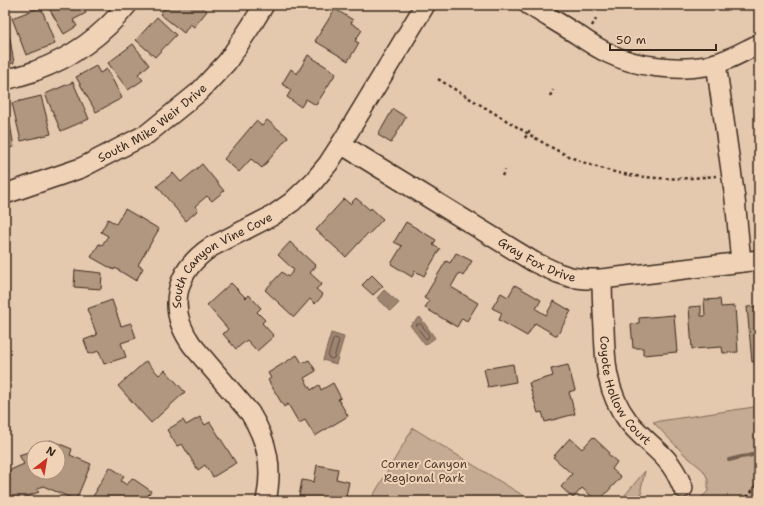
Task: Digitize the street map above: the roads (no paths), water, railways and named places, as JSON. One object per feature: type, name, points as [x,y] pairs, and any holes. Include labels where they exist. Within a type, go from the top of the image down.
[{"type":"street","points":[[5,80],[34,71],[66,57],[98,35],[118,17],[127,5]]},
{"type":"street","name":"South Mike Weir Drive","points":[[5,194],[81,168],[147,134],[199,92],[226,62],[264,5]]},
{"type":"street","name":"South Canyon Vine Cove","points":[[266,501],[269,468],[267,450],[263,437],[250,414],[186,336],[177,308],[179,290],[185,274],[196,259],[211,247],[272,216],[292,202],[313,182],[328,164],[341,144],[425,5]]},
{"type":"street","points":[[529,5],[610,54],[624,60],[640,64],[673,68],[706,66],[740,54],[759,44]]},
{"type":"street","points":[[716,63],[735,199],[750,261]]},
{"type":"street","name":"Gray Fox Drive","points":[[341,144],[534,262],[570,277],[585,279],[614,278],[750,261]]},
{"type":"street","name":"Coyote Hollow Court","points":[[602,279],[605,358],[613,394],[619,408],[627,420],[646,441],[666,459],[673,468],[684,488]]},
{"type":"water","points":[[384,290],[399,303],[391,311],[377,298]]},
{"type":"water","points":[[420,317],[435,338],[425,345],[410,325]]},
{"type":"water","points":[[331,333],[344,337],[336,364],[323,360]]},
{"type":"waterway","points":[[729,460],[759,453]]},
{"type":"park label","name":"Corner Canyon Regional Park","points":[[424,471]]}]
